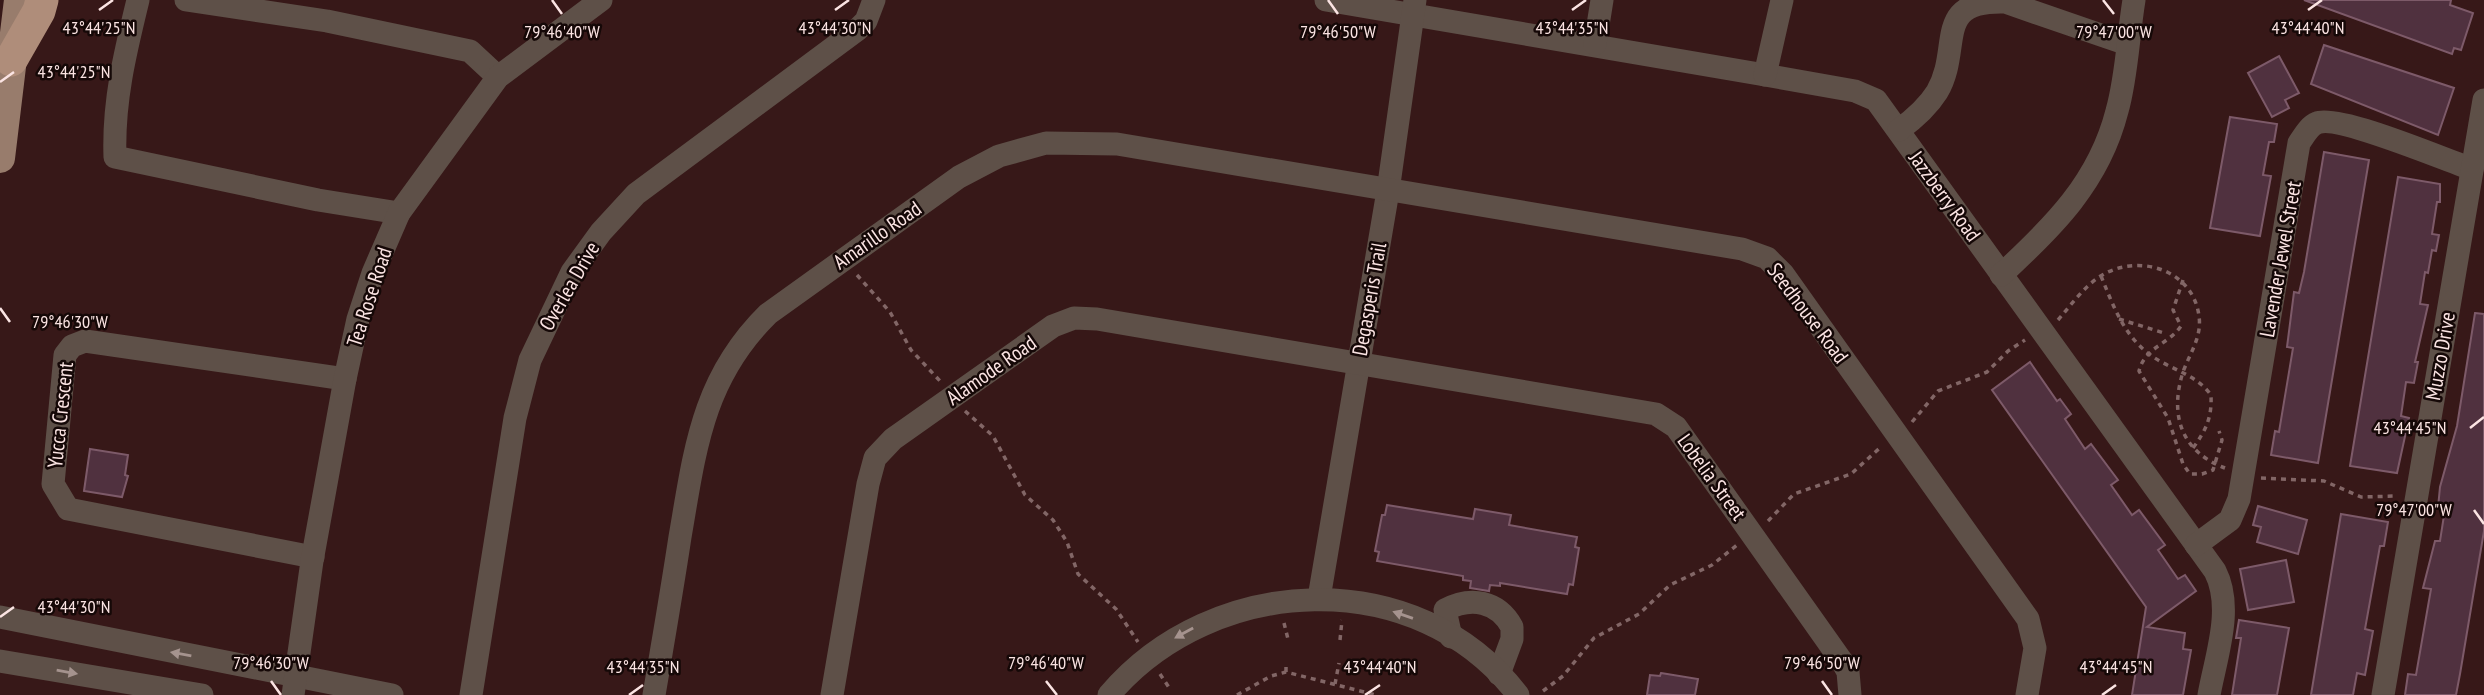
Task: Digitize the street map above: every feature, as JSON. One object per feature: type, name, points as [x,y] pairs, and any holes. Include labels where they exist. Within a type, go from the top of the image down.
[{"type":"highway","points":[[12,60],[39,11],[42,0]]},
{"type":"main road","points":[[0,158],[19,0]]},
{"type":"street","points":[[138,0],[113,119],[115,157],[318,200],[399,213]]},
{"type":"street","points":[[186,0],[330,10],[470,51],[498,77]]},
{"type":"street","name":"Tea Rose Road","points":[[295,685],[313,556],[358,319],[373,272],[399,213],[498,77],[601,0]]},
{"type":"street","name":"Overlea Drive","points":[[471,695],[514,418],[530,360],[572,272],[601,232],[636,194],[857,30],[866,21],[874,0]]},
{"type":"street","points":[[1326,0],[1414,7]]},
{"type":"street","points":[[1595,44],[1602,0]]},
{"type":"street","points":[[1765,75],[1782,0]]},
{"type":"street","points":[[2001,275],[2047,233],[2083,190],[2118,111],[2134,0]]},
{"type":"street","points":[[1899,130],[1920,114],[1938,91],[1956,15],[1969,4],[1984,1],[2005,2],[2127,44]]},
{"type":"street","name":"Jazzberry Road","points":[[1414,7],[1595,44],[1855,91],[1876,100],[2215,571],[2224,595],[2209,695]]},
{"type":"street","name":"Degasperis Trail","points":[[1319,598],[1388,191],[1414,7]]},
{"type":"street","name":"Muzzo Drive","points":[[2383,695],[2484,100]]},
{"type":"street","name":"Lavender Jewel Street","points":[[2196,545],[2230,520],[2248,476],[2300,143],[2307,131],[2316,123],[2340,122],[2472,169]]},
{"type":"street","name":"Amarillo Road","points":[[654,695],[696,440],[714,388],[728,362],[743,340],[768,314],[959,177],[999,156],[1019,149],[1046,143],[1097,141],[1388,191]]},
{"type":"street","name":"Seedhouse Road","points":[[1388,191],[1756,253],[1775,264],[2028,619],[2035,648],[2027,695]]},
{"type":"street","name":"Alamode Road","points":[[832,695],[868,484],[876,458],[893,439],[1053,326],[1074,318],[1097,318],[1358,363]]},
{"type":"street","name":"Yucca Crescent","points":[[313,556],[68,509],[62,505],[52,484],[65,355],[72,346],[85,341],[345,379]]},
{"type":"street","name":"Lobelia Street","points":[[1358,363],[1656,414],[1676,427],[1843,663],[1850,682],[1850,695]]},
{"type":"street","points":[[1109,695],[1148,657],[1208,621],[1261,604],[1319,598],[1381,608],[1417,620],[1451,637],[1499,674],[1518,695]]},
{"type":"street","points":[[1451,637],[1445,610],[1459,603],[1474,601],[1497,608],[1512,627],[1512,639],[1499,674]]},
{"type":"street","points":[[0,617],[295,685],[392,695]]},
{"type":"street","points":[[0,661],[202,695]]},
{"type":"path","points":[[2056,322],[2087,286],[2101,276],[2122,266],[2165,270],[2183,280],[2195,299],[2200,318],[2198,338],[2183,373],[2177,408],[2180,425],[2193,448],[2216,464],[2248,476],[2324,481],[2361,497],[2389,495],[2416,500]]},
{"type":"path","points":[[852,268],[890,312],[911,350],[974,422],[993,436],[1025,495],[1053,520],[1067,542],[1078,574],[1116,609],[1140,645]]},
{"type":"path","points":[[2101,276],[2119,319],[2130,337],[2147,353],[2203,384],[2211,395],[2212,413],[2206,430],[2193,448]]},
{"type":"path","points":[[2183,280],[2173,310],[2181,326],[2176,333],[2147,353],[2140,371],[2142,380],[2168,418],[2183,464],[2190,474],[2213,470],[2222,440],[2220,431]]},
{"type":"path","points":[[2119,319],[2164,333]]},
{"type":"path","points":[[1543,691],[1563,676],[1594,638],[1639,614],[1670,585],[1712,565],[1752,532],[1764,526],[1794,494],[1851,474],[1916,418],[1938,391],[1987,372],[2008,351],[2032,336]]},
{"type":"path","points":[[1283,618],[1288,639]]},
{"type":"path","points":[[1340,640],[1342,618]]},
{"type":"path","points":[[1286,663],[1286,672]]},
{"type":"path","points":[[1335,684],[1339,663]]},
{"type":"path","points":[[1155,667],[1170,689]]},
{"type":"path","points":[[1237,695],[1271,676],[1286,672],[1376,695]]},
{"type":"building","points":[[2304,0],[2451,0],[2450,5],[2473,13],[2461,50],[2454,48],[2452,54]]},
{"type":"building","points":[[2324,45],[2454,88],[2438,135],[2311,84]]},
{"type":"building","points":[[2279,56],[2299,93],[2285,100],[2289,108],[2272,117],[2248,73]]},
{"type":"building","points":[[2230,117],[2277,124],[2274,142],[2269,142],[2263,175],[2271,176],[2260,236],[2210,228]]},
{"type":"building","points":[[2324,152],[2369,160],[2318,463],[2271,455],[2275,431],[2279,432],[2293,348],[2287,347],[2294,292],[2299,293],[2304,272]]},
{"type":"building","points":[[2398,177],[2440,184],[2440,202],[2437,202],[2432,234],[2439,235],[2436,251],[2432,250],[2428,273],[2425,272],[2420,304],[2428,305],[2415,362],[2418,362],[2414,383],[2406,382],[2401,416],[2409,418],[2397,473],[2350,466]]},
{"type":"building","points":[[2475,313],[2484,314],[2484,531],[2460,674],[2456,695],[2405,695],[2408,674],[2416,675],[2431,589],[2423,588],[2435,541],[2440,541],[2445,509],[2438,508],[2440,487],[2457,426]]},
{"type":"building","points":[[2030,362],[2057,401],[2060,399],[2071,414],[2065,419],[2085,449],[2091,444],[2118,480],[2111,485],[2132,515],[2139,510],[2165,545],[2158,550],[2178,579],[2185,575],[2196,591],[2147,627],[2185,633],[2183,649],[2191,650],[2183,695],[2132,695],[2146,607],[1992,390]]},
{"type":"building","points":[[90,449],[128,455],[125,475],[128,476],[122,497],[84,491]]},
{"type":"building","points":[[1387,505],[1473,519],[1475,509],[1511,515],[1509,525],[1577,537],[1575,547],[1579,548],[1573,585],[1569,584],[1567,594],[1500,583],[1500,586],[1490,585],[1489,591],[1470,588],[1471,581],[1463,580],[1463,576],[1377,561],[1379,552],[1375,551],[1382,515],[1385,515]]},
{"type":"building","points":[[2258,506],[2307,520],[2298,554],[2257,542],[2261,527],[2253,525]]},
{"type":"building","points":[[2341,514],[2388,522],[2384,546],[2380,546],[2365,629],[2373,631],[2365,675],[2357,673],[2353,695],[2311,695]]},
{"type":"building","points":[[2286,560],[2294,602],[2248,610],[2240,569]]},
{"type":"building","points":[[2239,620],[2289,628],[2277,695],[2232,695],[2241,638],[2236,638]]},
{"type":"building","points":[[1661,673],[1698,679],[1695,695],[1647,695],[1650,675],[1660,676]]}]
